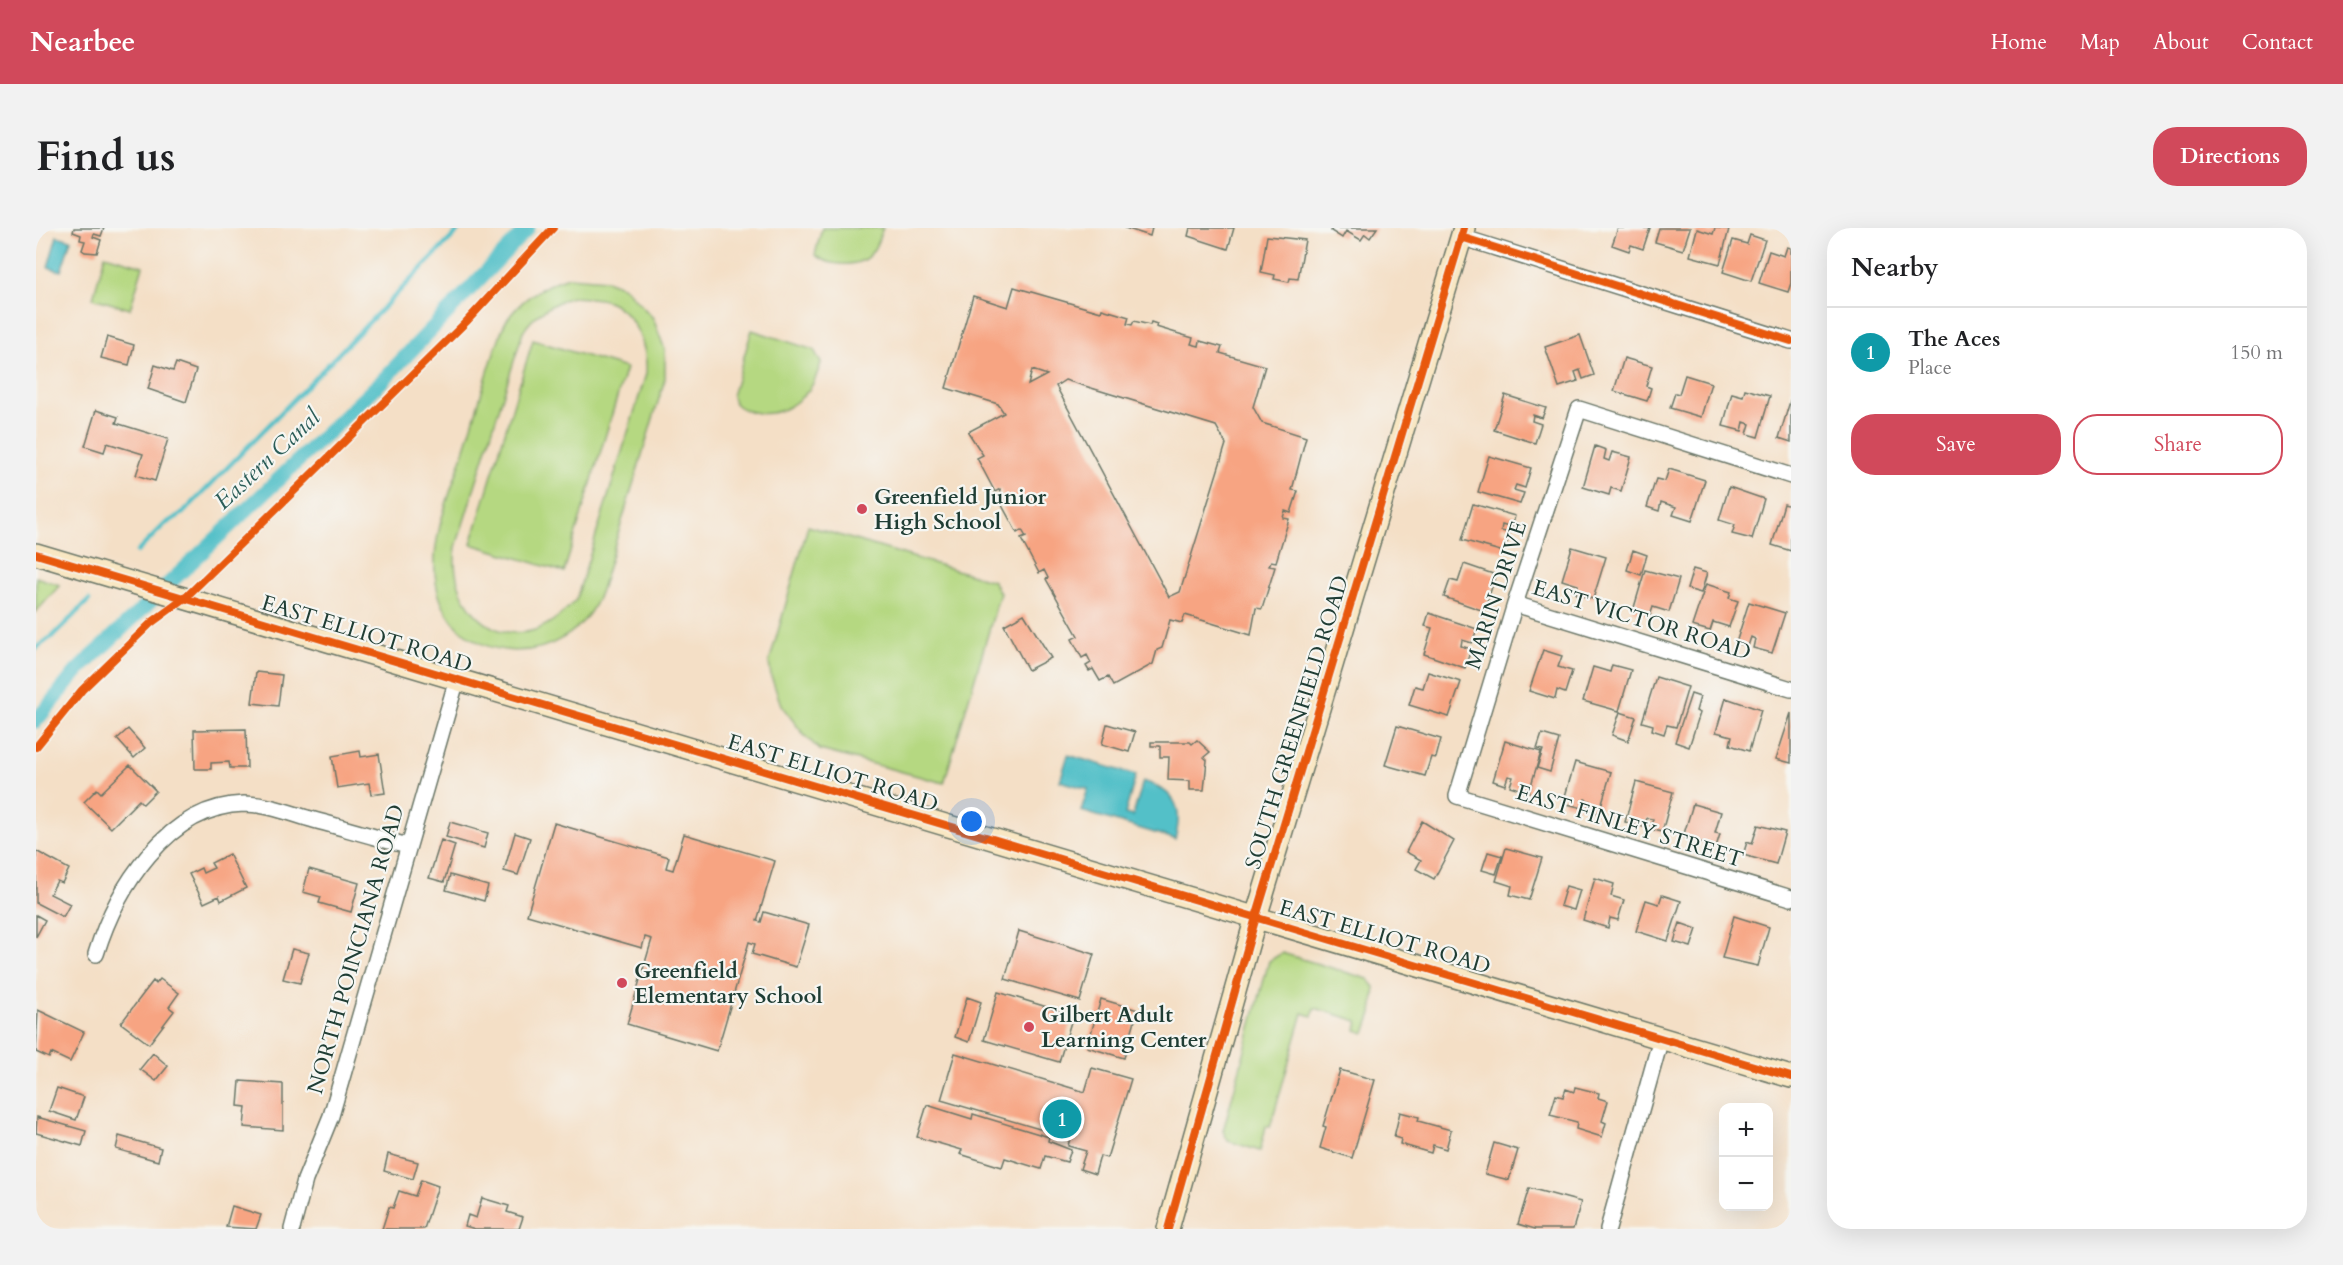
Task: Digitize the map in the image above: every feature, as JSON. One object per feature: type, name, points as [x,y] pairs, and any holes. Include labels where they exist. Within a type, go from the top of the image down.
[{"type":"main road","name":"SOUTH GREENFIELD ROAD","points":[[1168,1229],[1256,917],[1462,232]]},
{"type":"main road","name":"EAST ELLIOT ROAD","points":[[36,554],[1791,1077]]},
{"type":"street","points":[[1462,232],[1791,341]]},
{"type":"street","name":"MARIN DRIVE","points":[[1457,796],[1515,604],[1579,410],[1791,476]]},
{"type":"street","name":"EAST VICTOR ROAD","points":[[1515,604],[1791,688]]},
{"type":"street","name":"NORTH POINCIANA ROAD","points":[[292,1229],[305,1180],[331,1116],[456,679]]},
{"type":"street","name":"EAST FINLEY STREET","points":[[1457,796],[1791,898]]},
{"type":"street","points":[[96,954],[105,922],[156,844],[179,825],[214,811],[244,804],[278,810],[408,846]]},
{"type":"street","points":[[1608,1229],[1661,1038]]},
{"type":"green space","points":[[822,228],[883,228],[868,257],[853,263],[837,264],[815,255]]},
{"type":"green space","points":[[105,255],[143,266],[130,309],[93,298]]},
{"type":"green space","points":[[569,277],[606,280],[624,287],[653,318],[665,350],[665,379],[601,590],[586,618],[563,638],[537,648],[509,650],[483,644],[460,629],[443,605],[435,573],[437,540],[445,508],[505,323],[525,300],[559,280]],"holes":[[[572,297],[599,299],[614,304],[622,310],[635,326],[643,344],[646,374],[576,600],[552,621],[535,630],[517,633],[500,630],[485,623],[473,612],[464,598],[455,564],[456,547],[523,332],[545,310]]]},
{"type":"green space","points":[[752,330],[814,350],[821,363],[810,389],[802,398],[780,411],[752,412],[744,410],[734,402],[732,396]]},
{"type":"green space","points":[[533,340],[626,368],[564,572],[471,544]]},
{"type":"green space","points":[[808,526],[993,581],[1000,593],[944,783],[820,750],[804,735],[781,705],[769,663]]},
{"type":"green space","points":[[36,577],[60,585],[36,612]]},
{"type":"green space","points":[[1282,953],[1368,979],[1375,987],[1372,1013],[1365,1033],[1356,1030],[1358,1021],[1315,1008],[1312,1016],[1303,1013],[1270,1127],[1266,1126],[1260,1151],[1228,1141],[1223,1131],[1269,961]]},
{"type":"water","points":[[57,236],[71,240],[61,271],[48,267]]},
{"type":"water","points":[[1068,755],[1136,775],[1125,814],[1133,816],[1143,781],[1170,795],[1177,809],[1178,828],[1175,839],[1081,811],[1088,789],[1060,781]]},
{"type":"building","points":[[74,228],[104,228],[101,236],[94,234],[93,237],[101,240],[97,253],[82,250],[85,241],[80,240],[81,235],[73,232]]},
{"type":"building","points":[[1125,228],[1152,228],[1150,236]]},
{"type":"building","points":[[1190,228],[1234,228],[1228,249],[1188,236]]},
{"type":"building","points":[[1332,228],[1377,228],[1370,238],[1365,234],[1361,240],[1346,231],[1342,238],[1331,231]]},
{"type":"building","points":[[1618,228],[1650,228],[1643,249],[1631,245],[1629,251],[1612,245]]},
{"type":"building","points":[[1659,228],[1690,228],[1683,250],[1655,242]]},
{"type":"building","points":[[1715,228],[1729,229],[1720,264],[1690,256],[1697,229],[1713,234]]},
{"type":"building","points":[[1750,235],[1765,240],[1751,281],[1723,272],[1733,240],[1747,244]]},
{"type":"building","points":[[1267,236],[1305,240],[1298,279],[1290,278],[1289,282],[1274,279],[1275,275],[1261,272]]},
{"type":"building","points":[[1787,247],[1791,248],[1791,283],[1788,292],[1759,283],[1769,251],[1784,256]]},
{"type":"building","points":[[1014,287],[1101,312],[1102,309],[1129,317],[1127,324],[1132,325],[1134,321],[1150,325],[1151,322],[1157,324],[1156,327],[1193,338],[1191,344],[1199,346],[1200,341],[1222,347],[1220,353],[1265,366],[1253,407],[1262,423],[1306,437],[1292,490],[1298,491],[1291,513],[1285,511],[1283,518],[1289,519],[1276,562],[1271,561],[1269,566],[1275,567],[1262,609],[1256,608],[1251,635],[1185,615],[1182,623],[1170,620],[1162,648],[1157,650],[1153,664],[1113,686],[1108,677],[1100,681],[1093,669],[1089,671],[1086,666],[1091,663],[1087,655],[1082,658],[1072,639],[1078,636],[1046,579],[1048,578],[1044,570],[1039,573],[1021,539],[1026,537],[1022,530],[1017,533],[998,498],[1003,496],[1000,489],[995,492],[977,458],[983,455],[968,432],[1004,413],[998,404],[946,388],[973,296],[1008,307]],"holes":[[[1032,370],[1047,375],[1028,385]],[[1065,380],[1216,426],[1226,444],[1180,592],[1169,597],[1056,386]]]},
{"type":"building","points":[[1580,335],[1594,375],[1583,379],[1580,370],[1575,372],[1578,381],[1559,387],[1545,347]]},
{"type":"building","points":[[107,337],[134,345],[129,365],[101,358]]},
{"type":"building","points":[[1624,358],[1652,366],[1646,386],[1651,388],[1647,401],[1614,391]]},
{"type":"building","points":[[176,363],[196,370],[186,402],[148,389],[155,365],[173,371]]},
{"type":"building","points":[[1685,375],[1711,383],[1701,417],[1670,408],[1675,393],[1679,394]]},
{"type":"building","points":[[1745,389],[1770,396],[1758,437],[1747,434],[1750,424],[1744,422],[1742,431],[1723,426],[1732,393],[1743,396]]},
{"type":"building","points":[[1505,395],[1546,408],[1542,418],[1533,415],[1532,421],[1541,424],[1535,443],[1494,430]]},
{"type":"building","points":[[1791,398],[1791,442],[1779,438]]},
{"type":"building","points":[[96,410],[118,417],[116,423],[168,439],[155,481],[136,475],[143,454],[107,443],[104,452],[85,446]]},
{"type":"building","points":[[1595,446],[1606,450],[1604,459],[1609,461],[1612,452],[1631,457],[1621,491],[1611,488],[1609,495],[1583,487]]},
{"type":"building","points":[[1489,456],[1531,468],[1525,488],[1516,485],[1514,490],[1524,493],[1520,504],[1478,492]]},
{"type":"building","points":[[1669,469],[1705,480],[1692,521],[1673,515],[1676,507],[1661,502],[1659,511],[1647,507],[1656,479],[1665,481]]},
{"type":"building","points":[[1729,487],[1764,499],[1752,539],[1732,534],[1735,525],[1719,520]]},
{"type":"building","points":[[1473,504],[1515,516],[1512,528],[1502,525],[1501,531],[1510,533],[1504,552],[1462,540]]},
{"type":"building","points":[[1784,504],[1791,506],[1791,551],[1772,545]]},
{"type":"building","points":[[1572,547],[1606,557],[1593,599],[1576,594],[1578,585],[1562,580]]},
{"type":"building","points":[[1633,550],[1647,555],[1641,575],[1627,570]]},
{"type":"building","points":[[1464,564],[1496,575],[1484,611],[1444,597],[1450,580],[1458,582]]},
{"type":"building","points":[[1693,569],[1707,573],[1701,593],[1687,589]]},
{"type":"building","points":[[1645,570],[1679,579],[1669,612],[1653,607],[1650,616],[1633,611]]},
{"type":"building","points":[[1706,584],[1731,592],[1729,598],[1738,601],[1729,627],[1713,622],[1710,631],[1692,626]]},
{"type":"building","points":[[1749,602],[1785,613],[1772,653],[1753,648],[1755,639],[1751,637],[1748,646],[1736,643]]},
{"type":"building","points":[[1429,613],[1477,629],[1472,643],[1462,640],[1461,646],[1471,649],[1465,668],[1424,654],[1432,628],[1425,626]]},
{"type":"building","points":[[1024,614],[1051,658],[1028,670],[1004,625]]},
{"type":"building","points":[[1543,650],[1562,656],[1558,667],[1572,671],[1565,693],[1557,690],[1555,699],[1529,691]]},
{"type":"building","points":[[1612,665],[1631,670],[1619,711],[1583,701],[1593,667],[1610,672]]},
{"type":"building","points":[[256,672],[282,675],[278,706],[252,703]]},
{"type":"building","points":[[1428,672],[1461,682],[1449,717],[1409,705],[1415,686],[1423,688]]},
{"type":"building","points":[[1656,677],[1688,687],[1676,727],[1667,725],[1664,734],[1652,730],[1653,725],[1642,722]]},
{"type":"building","points":[[1691,694],[1700,697],[1696,711],[1700,713],[1689,747],[1675,742]]},
{"type":"building","points":[[1726,698],[1761,710],[1749,751],[1730,745],[1732,736],[1716,732]]},
{"type":"building","points":[[1620,712],[1636,717],[1628,741],[1612,735]]},
{"type":"building","points":[[1791,713],[1791,763],[1776,759]]},
{"type":"building","points":[[1107,724],[1135,732],[1129,752],[1102,744]]},
{"type":"building","points":[[1397,726],[1441,739],[1436,758],[1431,757],[1425,776],[1385,765]]},
{"type":"building","points":[[128,729],[145,748],[134,758],[117,739]]},
{"type":"building","points":[[246,729],[247,768],[230,768],[229,762],[211,763],[211,769],[195,769],[194,730]]},
{"type":"building","points":[[1542,734],[1559,739],[1550,772],[1537,768],[1543,750],[1537,749]]},
{"type":"building","points":[[1197,740],[1210,752],[1204,757],[1207,760],[1204,790],[1190,790],[1190,781],[1168,780],[1169,757],[1160,757],[1160,746],[1151,746],[1151,742],[1190,742],[1192,744]]},
{"type":"building","points":[[1505,741],[1541,752],[1529,792],[1510,786],[1513,777],[1508,776],[1505,785],[1493,781]]},
{"type":"building","points":[[360,751],[361,757],[379,754],[385,793],[371,795],[369,783],[337,788],[332,756]]},
{"type":"building","points":[[1575,762],[1611,772],[1599,813],[1588,810],[1590,801],[1585,799],[1583,808],[1563,803]]},
{"type":"building","points":[[130,765],[156,791],[143,804],[139,800],[111,828],[84,802],[97,789],[101,793]]},
{"type":"building","points":[[1636,782],[1673,792],[1662,832],[1650,829],[1653,819],[1647,818],[1644,827],[1625,822]]},
{"type":"building","points":[[1693,804],[1721,812],[1715,833],[1720,834],[1716,847],[1683,837]]},
{"type":"building","points":[[1422,821],[1454,841],[1434,879],[1416,869],[1421,860],[1406,852]]},
{"type":"building","points":[[450,822],[488,833],[484,848],[446,837]]},
{"type":"building","points":[[554,823],[669,857],[666,868],[673,870],[684,834],[775,861],[757,921],[761,922],[764,912],[809,925],[796,967],[752,954],[755,944],[749,942],[717,1051],[627,1024],[652,939],[645,937],[642,948],[527,915]]},
{"type":"building","points":[[1758,825],[1785,832],[1776,864],[1743,855],[1747,842],[1752,844]]},
{"type":"building","points":[[515,833],[530,838],[518,875],[504,871]]},
{"type":"building","points":[[441,840],[455,845],[444,882],[429,878]]},
{"type":"building","points":[[1506,848],[1542,858],[1529,900],[1510,895],[1512,886],[1496,881]]},
{"type":"building","points":[[36,851],[69,869],[62,883],[57,881],[50,894],[70,904],[63,917],[36,903]]},
{"type":"building","points":[[1488,852],[1502,856],[1496,874],[1482,870]]},
{"type":"building","points":[[229,854],[246,888],[221,901],[219,896],[204,903],[189,874],[201,868],[203,873],[214,868],[211,863]]},
{"type":"building","points":[[309,869],[359,883],[351,912],[319,903],[321,897],[303,892]]},
{"type":"building","points":[[450,875],[488,886],[484,901],[446,890]]},
{"type":"building","points":[[1595,878],[1614,884],[1611,896],[1624,900],[1618,920],[1610,918],[1608,928],[1583,920]]},
{"type":"building","points":[[1566,886],[1580,890],[1574,910],[1560,906]]},
{"type":"building","points":[[1662,895],[1681,901],[1668,941],[1636,931],[1646,900],[1659,904]]},
{"type":"building","points":[[36,915],[45,920],[36,937]]},
{"type":"building","points":[[1734,916],[1769,927],[1758,966],[1722,958]]},
{"type":"building","points":[[1680,923],[1697,929],[1691,947],[1674,942]]},
{"type":"building","points":[[1019,931],[1094,954],[1080,1001],[1005,979]]},
{"type":"building","points":[[292,949],[309,953],[300,983],[283,979]]},
{"type":"building","points":[[160,979],[179,993],[169,1007],[174,1011],[149,1044],[121,1023],[153,981],[156,984]]},
{"type":"building","name":"Gilbert Adult Learning Center","points":[[998,992],[1073,1015],[1059,1062],[984,1040]]},
{"type":"building","points":[[967,997],[981,1002],[969,1042],[955,1037]]},
{"type":"building","points":[[1101,999],[1138,1010],[1124,1058],[1087,1047]]},
{"type":"building","points":[[38,1010],[84,1032],[70,1062],[51,1053],[49,1058],[36,1052]]},
{"type":"building","points":[[153,1053],[168,1066],[156,1081],[140,1069]]},
{"type":"building","points":[[955,1053],[1085,1092],[1092,1068],[1131,1079],[1107,1158],[1100,1156],[1095,1174],[1080,1169],[1086,1151],[1068,1146],[1070,1138],[941,1100]]},
{"type":"building","points":[[1340,1070],[1375,1080],[1352,1158],[1320,1148],[1326,1127],[1323,1126]]},
{"type":"building","points":[[240,1081],[283,1084],[283,1130],[244,1127],[246,1107],[238,1106]]},
{"type":"building","points":[[1575,1087],[1599,1093],[1598,1098],[1608,1101],[1602,1121],[1606,1123],[1602,1137],[1576,1129],[1577,1122],[1550,1115],[1556,1095],[1563,1097],[1566,1089],[1574,1092]]},
{"type":"building","points":[[57,1088],[84,1097],[76,1120],[49,1111]]},
{"type":"building","points":[[927,1105],[972,1119],[973,1114],[1049,1137],[1048,1141],[1071,1150],[1067,1162],[1045,1156],[1041,1169],[1005,1158],[1002,1167],[960,1154],[962,1150],[917,1137]]},
{"type":"building","points":[[1400,1112],[1419,1117],[1418,1121],[1451,1130],[1446,1149],[1433,1145],[1431,1153],[1400,1144],[1401,1139],[1394,1137]]},
{"type":"building","points":[[37,1117],[86,1131],[82,1146],[36,1133]]},
{"type":"building","points":[[119,1136],[161,1148],[158,1161],[116,1149]]},
{"type":"building","points":[[1494,1143],[1518,1150],[1509,1180],[1485,1174]]},
{"type":"building","points":[[388,1154],[418,1162],[413,1179],[384,1171]]},
{"type":"building","points":[[421,1180],[438,1186],[424,1229],[382,1229],[389,1207],[393,1208],[399,1191],[415,1196]]},
{"type":"building","points":[[1529,1188],[1581,1202],[1573,1229],[1535,1229],[1518,1224]]},
{"type":"building","points":[[482,1198],[509,1206],[507,1212],[523,1217],[519,1229],[475,1229],[465,1226],[468,1215],[476,1218]]},
{"type":"building","points":[[232,1206],[261,1215],[256,1229],[226,1227]]},
{"type":"waterway","points":[[137,552],[165,524],[183,513],[461,228]]},
{"type":"waterway","name":"Eastern Canal","points":[[36,721],[77,671],[382,381],[528,228]]},
{"type":"waterway","points":[[36,648],[54,635],[89,600]]},
{"type":"cycle path","points":[[36,747],[82,690],[151,623],[185,598],[333,453],[466,322],[553,228]]},
{"type":"cycle path","points":[[1168,1229],[1256,917],[1464,228]]},
{"type":"cycle path","points":[[1461,237],[1791,341]]},
{"type":"cycle path","points":[[36,554],[1791,1077]]},
{"type":"place","name":"Greenfield Junior High School","points":[[862,509]]},
{"type":"place","name":"Greenfield Elementary School","points":[[622,983]]},
{"type":"place","name":"Gilbert Adult Learning Center","points":[[1029,1027]]},
{"type":"place","name":"The Aces","points":[[1062,1119]]}]
